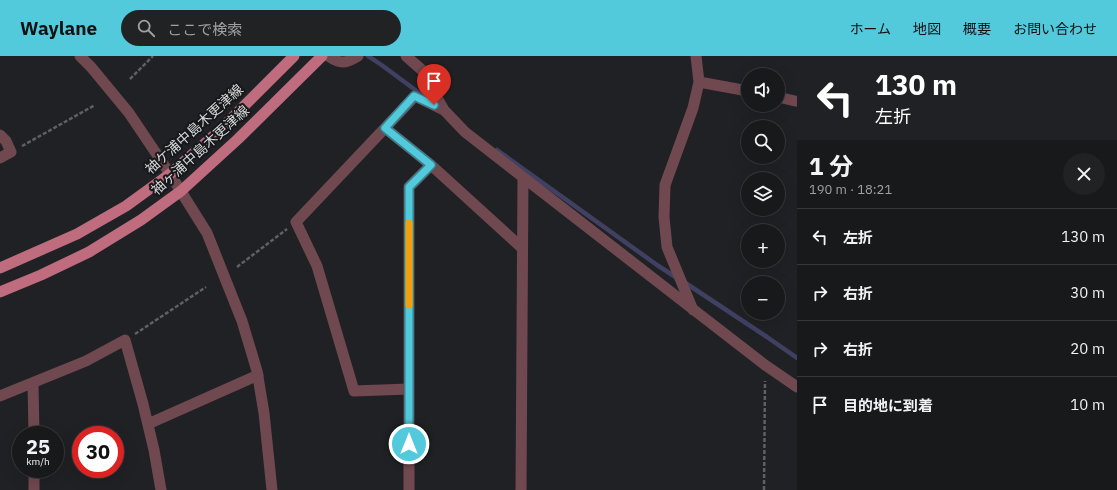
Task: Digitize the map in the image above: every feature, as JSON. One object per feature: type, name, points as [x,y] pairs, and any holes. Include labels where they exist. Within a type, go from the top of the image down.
[{"type":"main road","name":"袖ケ浦中島木更津線","points":[[0,268],[77,234],[126,206],[170,174],[218,132],[294,56]]},
{"type":"main road","name":"袖ヶ浦中島木更津線","points":[[0,292],[41,275],[89,252],[141,220],[181,191],[238,139],[322,56]]},
{"type":"street","points":[[80,56],[129,113],[207,233],[242,321],[258,375],[264,413],[272,490]]},
{"type":"street","points":[[328,56],[338,62],[349,61],[358,56]]},
{"type":"street","points":[[406,56],[422,70],[444,110],[465,132],[765,365],[797,387]]},
{"type":"street","points":[[694,310],[667,247],[664,217],[665,185],[694,108],[699,82],[696,56]]},
{"type":"street","points":[[699,82],[741,91]]},
{"type":"street","points":[[409,389],[354,391],[317,266],[296,222],[414,96],[444,110]]},
{"type":"street","points":[[785,98],[794,100]]},
{"type":"street","points":[[385,128],[431,165],[522,248]]},
{"type":"street","points":[[0,135],[6,141],[11,152],[0,158]]},
{"type":"street","points":[[409,490],[409,187],[431,165]]},
{"type":"street","points":[[521,490],[523,177]]},
{"type":"street","points":[[0,396],[86,361],[125,340],[148,424],[161,490]]},
{"type":"street","points":[[148,424],[258,375]]},
{"type":"street","points":[[34,383],[34,426]]},
{"type":"street","points":[[34,478],[34,490]]},
{"type":"path","points":[[130,79],[153,56]]},
{"type":"path","points":[[11,152],[95,105]]},
{"type":"path","points":[[237,267],[296,222]]},
{"type":"path","points":[[125,340],[206,287]]},
{"type":"path","points":[[764,490],[765,365]]},
{"type":"waterway","points":[[368,56],[422,95]]},
{"type":"waterway","points":[[497,150],[677,278]]},
{"type":"waterway","points":[[684,282],[797,358]]},
{"type":"slow traffic","points":[[409,223],[409,305]]},
{"type":"route","points":[[409,444],[409,187],[431,165],[385,128],[414,96],[434,105]]}]
